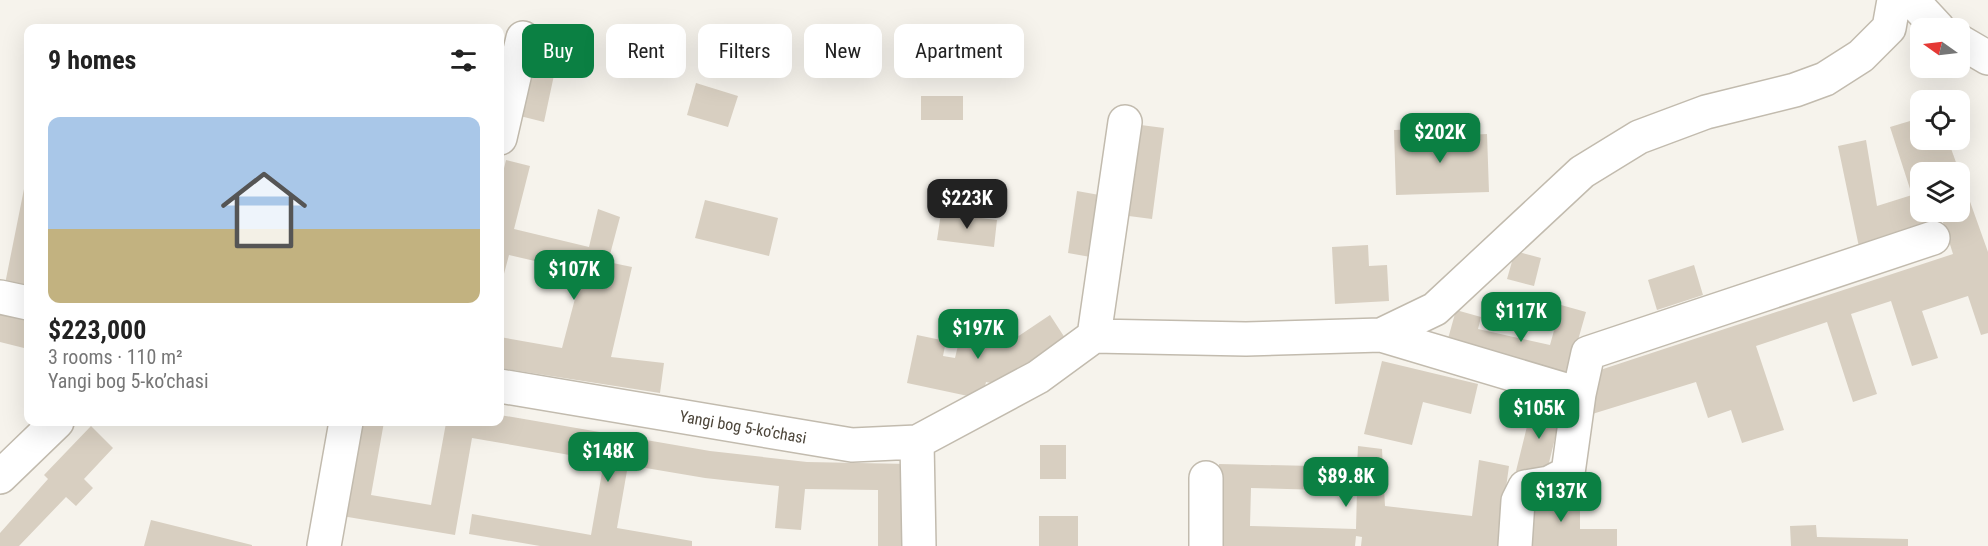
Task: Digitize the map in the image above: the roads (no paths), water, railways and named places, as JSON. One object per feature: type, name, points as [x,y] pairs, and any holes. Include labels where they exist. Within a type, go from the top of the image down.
[{"type":"street","points":[[1381,335],[1435,309],[1582,172],[1640,137],[1706,112],[1795,90],[1825,79],[1852,62],[1889,28],[1894,0]]},
{"type":"street","points":[[1912,0],[1929,18]]},
{"type":"street","points":[[504,121],[522,42]]},
{"type":"street","points":[[1970,47],[1988,58]]},
{"type":"street","points":[[1094,336],[1125,122]]},
{"type":"street","points":[[1515,546],[1518,501],[1525,486],[1549,483],[1568,473],[1579,394],[1588,353],[1933,238]]},
{"type":"street","points":[[0,297],[24,302]]},
{"type":"street","points":[[919,546],[917,442],[1038,376],[1094,336],[1246,339],[1381,335],[1579,394]]},
{"type":"street","name":"Yangi bog 5-koʼchasi","points":[[504,387],[852,445],[917,442]]},
{"type":"street","points":[[0,477],[53,426]]},
{"type":"street","points":[[324,546],[345,426]]},
{"type":"street","points":[[1206,478],[1206,546]]}]
